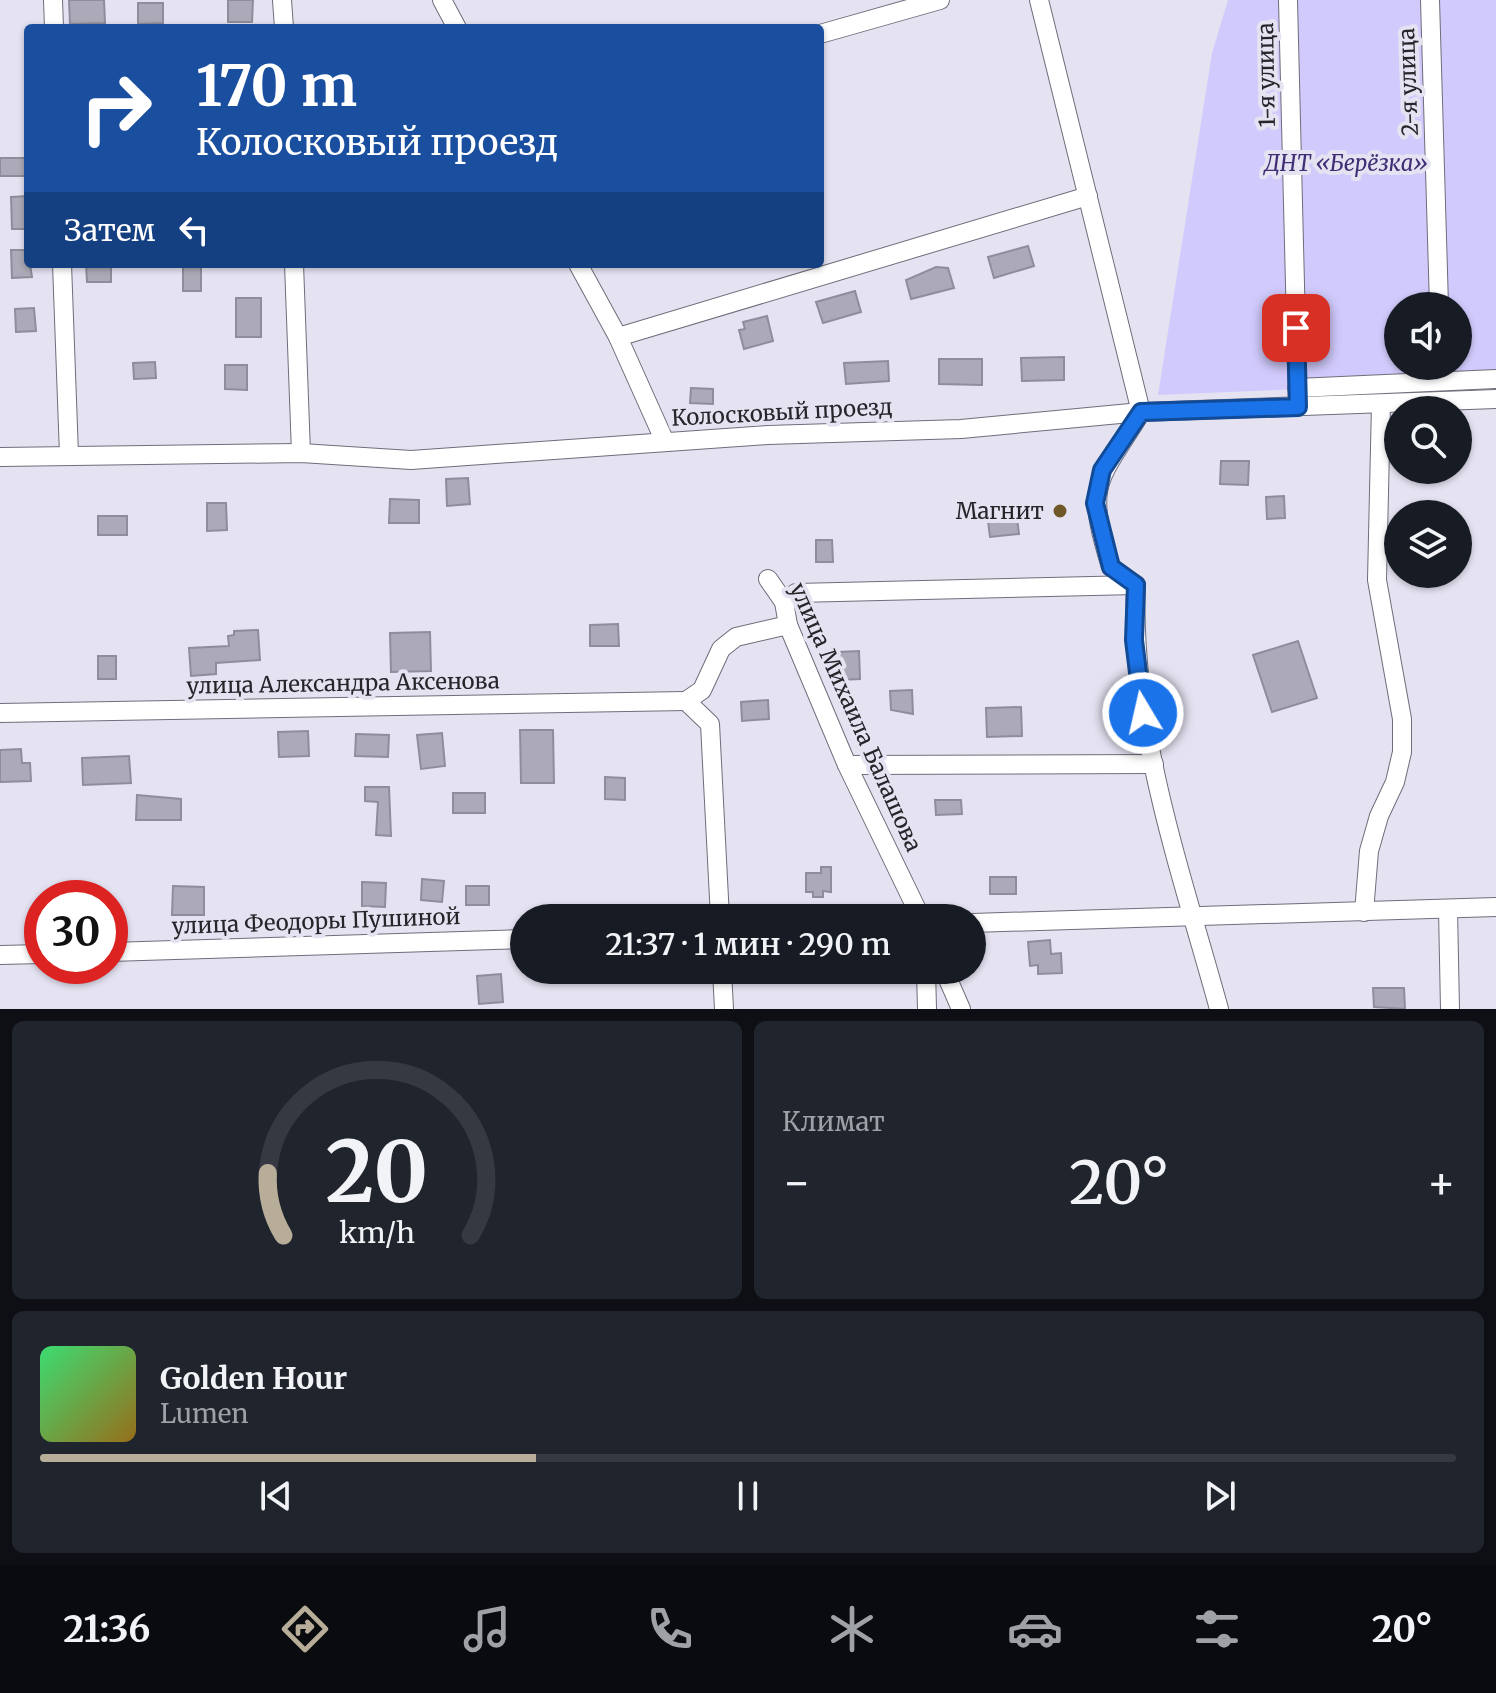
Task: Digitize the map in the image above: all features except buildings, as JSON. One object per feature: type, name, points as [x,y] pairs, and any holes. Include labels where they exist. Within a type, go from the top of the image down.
[{"type":"street","points":[[53,0],[54,24]]},
{"type":"street","points":[[282,0],[284,24]]},
{"type":"street","points":[[442,0],[455,24]]},
{"type":"street","points":[[824,33],[940,0]]},
{"type":"street","points":[[1039,0],[1141,412],[1102,470],[1095,503],[1111,567],[1136,585]]},
{"type":"street","name":"1-я улица","points":[[1288,0],[1298,407]]},
{"type":"street","name":"2-я улица","points":[[1430,0],[1439,292]]},
{"type":"street","points":[[618,337],[1088,196]]},
{"type":"street","points":[[62,268],[69,455]]},
{"type":"street","points":[[294,268],[301,453]]},
{"type":"street","points":[[580,268],[618,337],[665,442]]},
{"type":"street","points":[[1472,376],[1496,379]]},
{"type":"street","points":[[1297,388],[1384,379]]},
{"type":"street","name":"Колосковый проезд","points":[[0,457],[301,453],[411,460],[665,442],[961,429],[1141,412],[1496,399]]},
{"type":"street","points":[[1364,912],[1369,851],[1379,816],[1395,782],[1402,752],[1402,719],[1377,580],[1381,404]]},
{"type":"street","name":"улица Михаила Балашова","points":[[768,579],[784,602],[788,625],[847,765],[914,904]]},
{"type":"street","points":[[784,602],[796,593],[1136,585]]},
{"type":"street","points":[[1136,585],[1134,640],[1138,687],[1154,764],[1219,1009]]},
{"type":"street","points":[[719,904],[710,724],[686,701],[702,690],[721,649],[736,637],[788,625]]},
{"type":"street","name":"улица Александра Аксенова","points":[[0,713],[686,701]]},
{"type":"street","points":[[847,765],[1154,764]]},
{"type":"street","points":[[986,923],[1496,907]]},
{"type":"street","points":[[1448,909],[1450,1009]]},
{"type":"street","name":"улица Феодоры Пушиной","points":[[128,951],[510,939]]},
{"type":"street","points":[[0,955],[24,954]]},
{"type":"street","points":[[723,984],[724,1009]]},
{"type":"street","points":[[926,984],[927,1009]]},
{"type":"street","points":[[950,984],[961,1009]]},
{"type":"green space","name":"ДНТ «Берёзка»","points":[[1228,0],[1496,0],[1496,381],[1158,395],[1212,53]]},
{"type":"place","name":"Магнит","points":[[1060,511]]},
{"type":"route","points":[[1143,713],[1134,640],[1136,585],[1111,567],[1101,536],[1095,503],[1102,470],[1141,412],[1298,407],[1296,328]]}]
